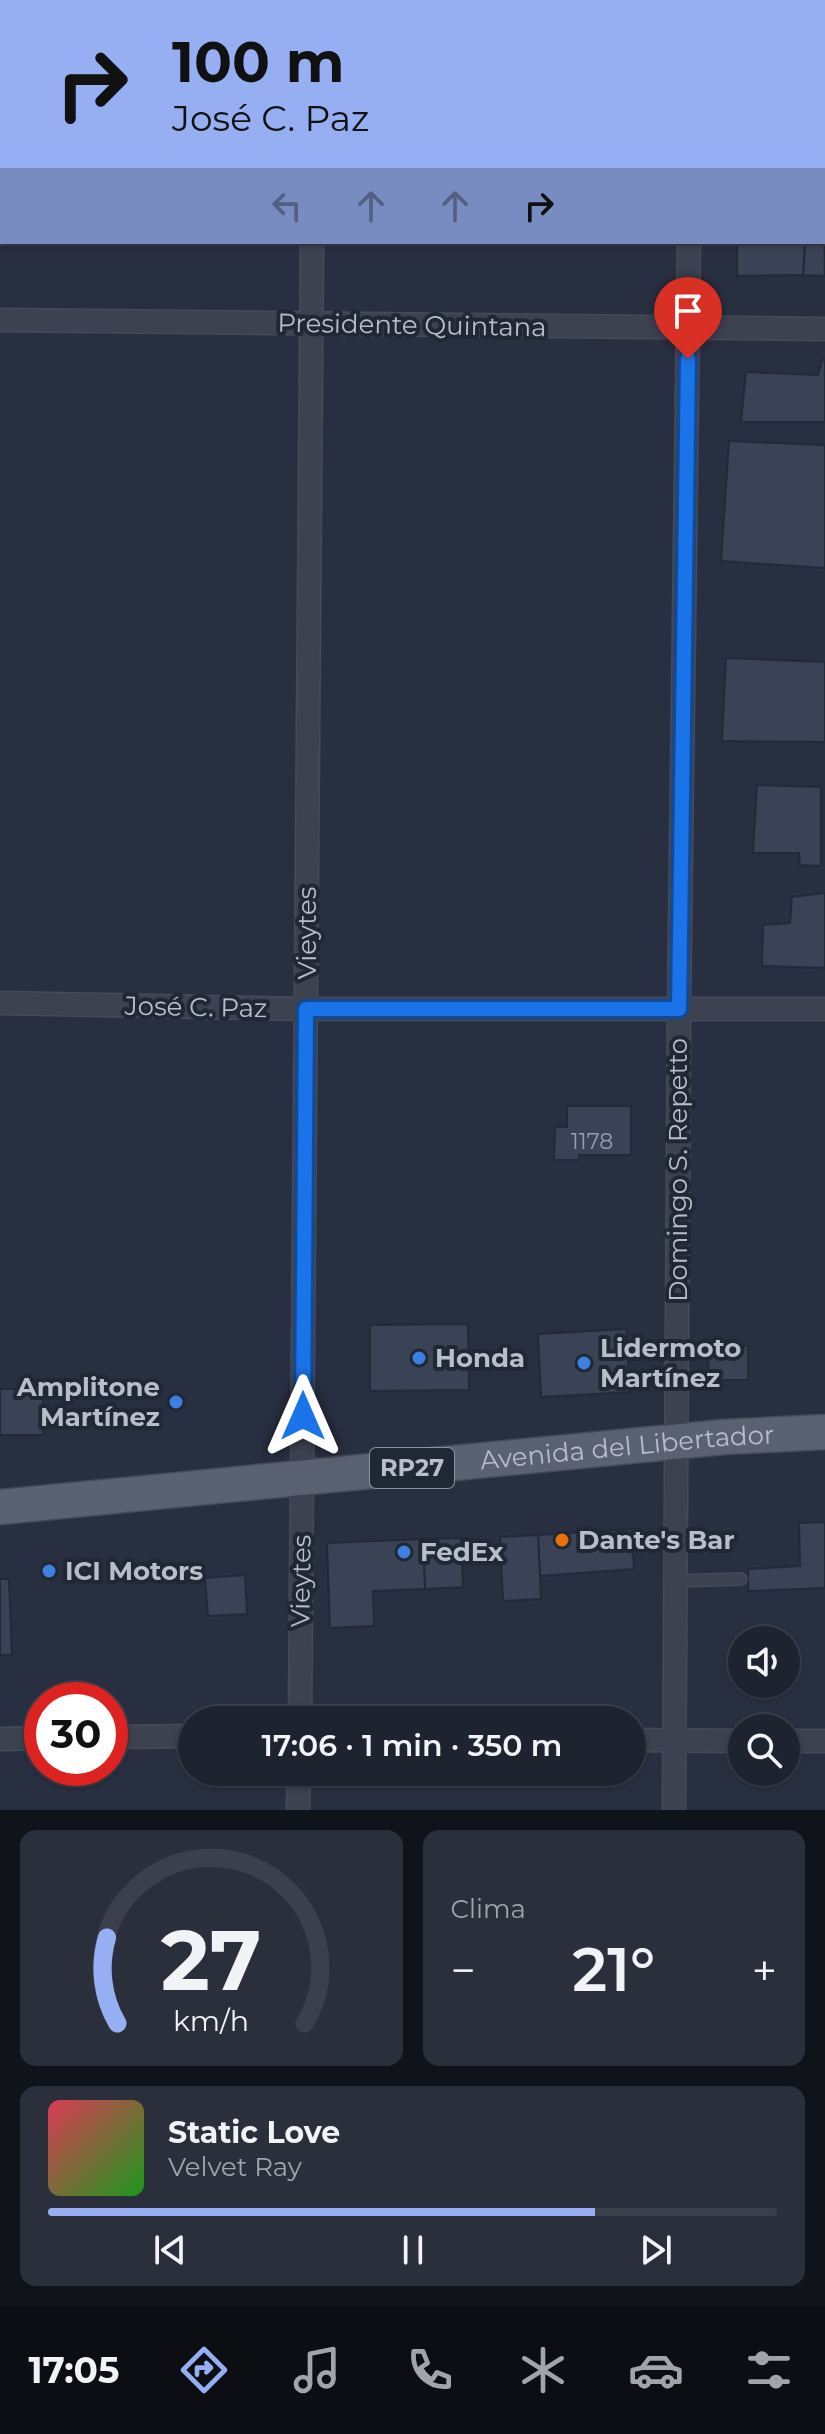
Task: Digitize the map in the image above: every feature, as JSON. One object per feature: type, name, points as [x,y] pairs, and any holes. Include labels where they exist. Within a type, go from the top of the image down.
[{"type":"main road","name":"Avenida del Libertador","points":[[0,1507],[676,1442],[825,1432]]},
{"type":"street","name":"Vieytes","points":[[300,1706],[312,244]]},
{"type":"street","name":"Domingo S. Repetto","points":[[674,1810],[679,1009],[689,244]]},
{"type":"street","name":"Presidente Quintana","points":[[0,320],[825,329]]},
{"type":"street","name":"José C. Paz","points":[[0,1003],[306,1009],[825,1009]]},
{"type":"street","points":[[128,1737],[178,1736]]},
{"type":"street","points":[[0,1739],[24,1738]]},
{"type":"street","points":[[646,1740],[728,1741]]},
{"type":"street","points":[[800,1741],[825,1741]]},
{"type":"street","points":[[298,1810],[299,1786]]},
{"type":"lane","points":[[675,1581],[741,1579]]},
{"type":"building","points":[[737,244],[805,244],[803,275],[737,276]]},
{"type":"building","points":[[805,244],[825,244],[825,276],[803,275]]},
{"type":"building","points":[[822,360],[825,360],[825,422],[741,422],[746,372],[818,375]]},
{"type":"building","points":[[729,441],[825,445],[825,568],[721,561]]},
{"type":"building","points":[[726,658],[825,662],[825,742],[722,741]]},
{"type":"building","points":[[757,785],[821,787],[821,866],[800,865],[799,853],[753,853]]},
{"type":"building","points":[[825,893],[825,968],[762,966],[763,925],[790,923],[792,897]]},
{"type":"building","points":[[567,1106],[631,1106],[631,1155],[579,1155],[579,1160],[554,1160],[555,1127],[567,1127]]},
{"type":"building","name":"Honda","points":[[468,1324],[469,1390],[370,1391],[370,1325]]},
{"type":"building","name":"Lidermoto Martínez","points":[[626,1329],[630,1392],[541,1397],[538,1334]]},
{"type":"building","points":[[709,1346],[748,1346],[748,1380],[708,1380]]},
{"type":"building","points":[[0,1389],[43,1389],[43,1435],[0,1435]]},
{"type":"building","points":[[825,1522],[825,1588],[748,1591],[748,1569],[800,1566],[799,1523]]},
{"type":"building","points":[[632,1529],[634,1569],[540,1576],[538,1535]]},
{"type":"building","points":[[538,1535],[541,1599],[503,1601],[500,1537]]},
{"type":"building","points":[[461,1538],[463,1587],[425,1589],[423,1539]]},
{"type":"building","points":[[423,1539],[425,1589],[373,1591],[374,1626],[330,1628],[327,1543]]},
{"type":"building","points":[[245,1575],[247,1614],[208,1616],[205,1578]]},
{"type":"building","points":[[0,1579],[9,1579],[12,1655],[0,1655]]},
{"type":"place","name":"Honda","points":[[419,1358]]},
{"type":"place","name":"Lidermoto Martínez","points":[[584,1363]]},
{"type":"place","name":"Amplitone Martínez","points":[[176,1402]]},
{"type":"place","name":"Dante's Bar","points":[[562,1540]]},
{"type":"place","name":"FedEx","points":[[404,1552]]},
{"type":"place","name":"ICI Motors","points":[[49,1571]]},
{"type":"route","points":[[303,1416],[306,1009],[679,1009],[688,359]]}]
